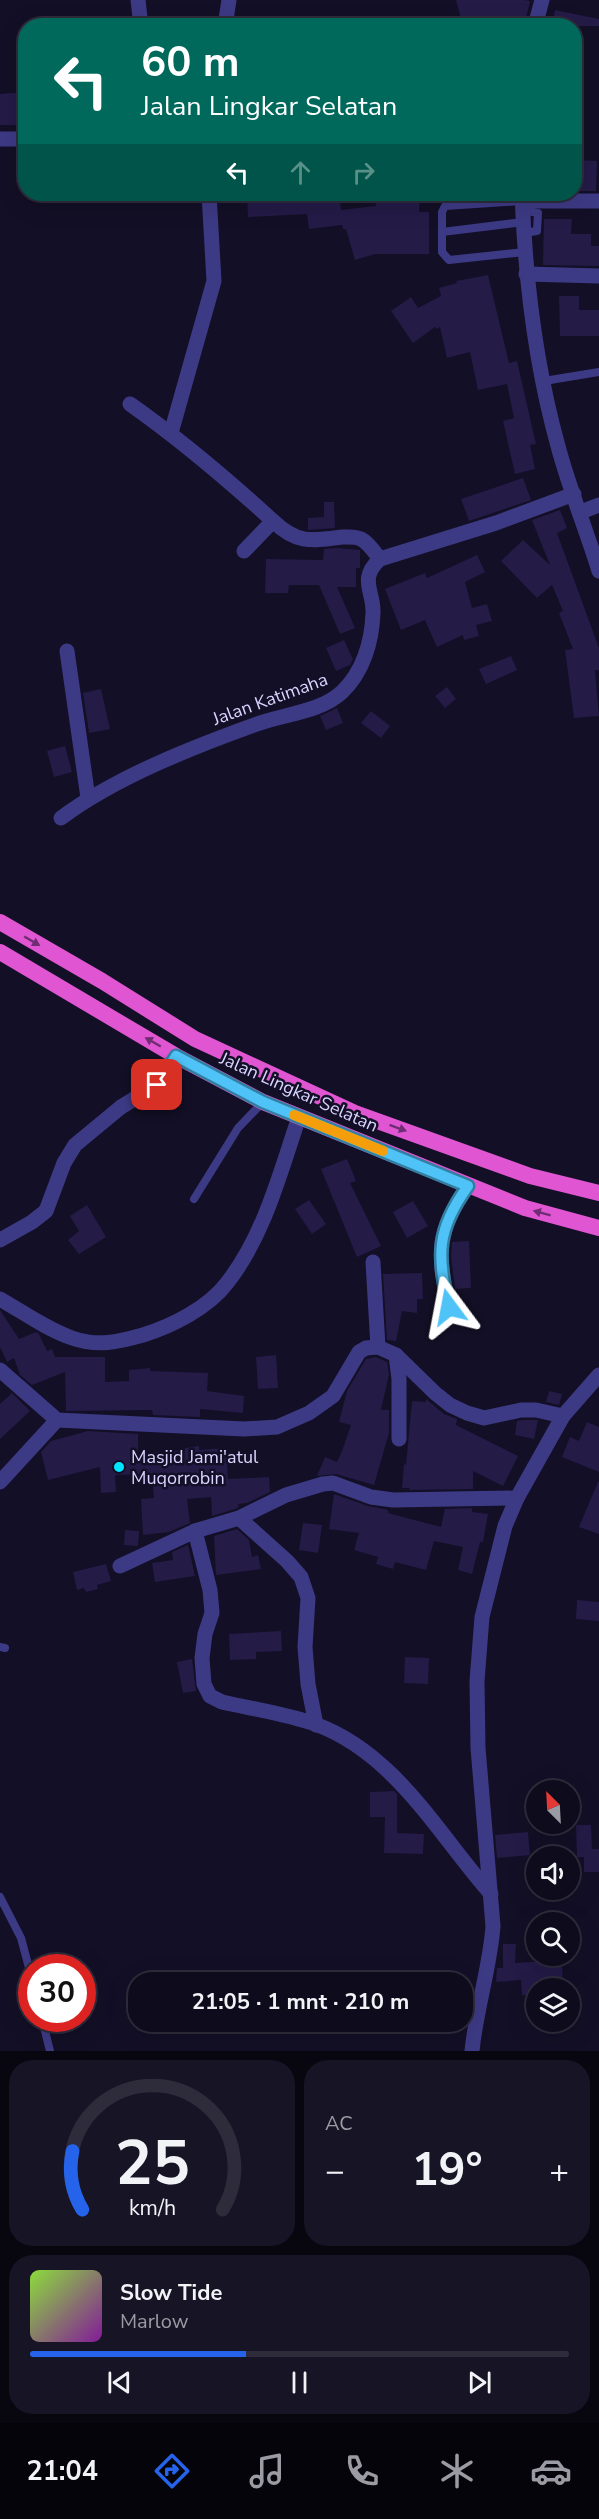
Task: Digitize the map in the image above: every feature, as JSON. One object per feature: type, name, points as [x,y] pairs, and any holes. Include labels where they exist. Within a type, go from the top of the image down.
[{"type":"highway","name":"Jalan Lingkar Selatan","points":[[0,922],[102,981],[195,1039],[278,1078],[356,1113],[530,1176],[599,1193]]},
{"type":"highway","name":"Jalan Lingkar Selatan","points":[[0,952],[176,1056],[263,1102],[525,1208],[599,1228]]},
{"type":"highway","points":[[263,1102],[278,1078]]},
{"type":"street","points":[[138,0],[140,18]]},
{"type":"street","points":[[226,18],[229,0]]},
{"type":"street","points":[[537,18],[542,0]]},
{"type":"street","points":[[0,139],[18,139]]},
{"type":"street","points":[[171,433],[214,281],[209,201]]},
{"type":"street","points":[[599,201],[523,212],[526,274],[544,381],[558,446],[599,572]]},
{"type":"street","points":[[526,274],[599,276]]},
{"type":"street","points":[[130,404],[171,433],[227,479],[285,533],[298,539],[312,541],[352,536],[361,539],[380,559],[496,523],[574,494]]},
{"type":"street","points":[[581,512],[599,505]]},
{"type":"street","points":[[244,551],[273,522]]},
{"type":"street","name":"Jalan Katimaha","points":[[61,818],[88,798],[204,744],[284,714],[324,703],[341,693],[356,676],[366,656],[374,611],[368,579],[370,567],[380,559]]},
{"type":"street","points":[[67,651],[88,798]]},
{"type":"street","points":[[0,1240],[32,1222],[46,1211],[64,1163],[75,1145],[122,1107],[157,1085],[176,1056]]},
{"type":"street","points":[[0,1299],[42,1324],[73,1338],[111,1344],[160,1330],[199,1308],[226,1285],[247,1253],[266,1212],[299,1117]]},
{"type":"street","points":[[449,1307],[440,1270],[442,1240],[446,1220],[468,1186]]},
{"type":"street","points":[[373,1262],[378,1347]]},
{"type":"street","points":[[0,1370],[57,1420],[244,1429],[277,1427],[309,1413],[333,1396],[359,1352],[366,1348],[378,1347],[396,1355],[420,1380],[458,1410],[484,1418],[521,1410],[536,1410],[563,1416]]},
{"type":"street","points":[[396,1355],[399,1379],[399,1439]]},
{"type":"street","points":[[472,2051],[475,2021],[492,1947],[491,1894],[478,1748],[479,1647],[489,1589],[505,1527],[517,1498],[563,1416],[599,1375]]},
{"type":"street","points":[[0,1482],[57,1420]]},
{"type":"street","points":[[120,1566],[195,1531],[239,1518],[298,1490],[333,1483],[371,1497],[393,1500],[517,1498]]},
{"type":"street","points":[[239,1518],[287,1561],[301,1577],[308,1598],[305,1647],[308,1684],[316,1725]]},
{"type":"street","points":[[195,1531],[210,1590],[212,1613],[205,1634],[202,1658],[204,1684],[210,1696],[222,1702],[316,1725],[359,1747],[409,1790],[462,1861],[491,1894]]},
{"type":"lane","points":[[523,212],[445,207],[442,212],[442,252],[449,260],[525,252]]},
{"type":"lane","points":[[442,232],[523,212]]},
{"type":"lane","points":[[544,381],[599,372]]},
{"type":"lane","points":[[194,1199],[238,1128],[263,1102]]},
{"type":"lane","points":[[0,1897],[21,1938],[25,1954]]},
{"type":"lane","points":[[45,2032],[50,2051]]},
{"type":"building","points":[[456,0],[530,1],[526,18],[461,18]]},
{"type":"building","points":[[555,10],[599,19],[599,26],[582,26],[582,18],[554,18]]},
{"type":"building","points":[[18,93],[18,125],[0,125],[0,94]]},
{"type":"building","points":[[582,160],[597,161],[596,191],[582,191]]},
{"type":"building","points":[[247,201],[340,201],[341,210],[376,206],[376,201],[420,201],[419,212],[429,212],[429,254],[375,254],[355,260],[346,229],[343,229],[342,225],[309,229],[307,214],[248,217]]},
{"type":"building","points":[[544,219],[572,219],[571,234],[591,234],[591,246],[599,246],[599,266],[543,265]]},
{"type":"building","points":[[488,275],[509,363],[517,361],[536,444],[530,445],[535,469],[515,474],[503,421],[514,418],[507,384],[478,390],[470,352],[447,358],[440,327],[436,329],[435,327],[413,343],[391,311],[411,297],[418,308],[441,296],[439,288],[457,283],[456,281]]},
{"type":"building","points":[[559,296],[579,296],[579,310],[599,310],[599,336],[560,336]]},
{"type":"building","points":[[523,478],[531,500],[469,521],[461,499]]},
{"type":"building","points":[[324,502],[334,502],[335,528],[308,530],[308,518],[324,517]]},
{"type":"building","points":[[560,510],[567,528],[557,533],[599,648],[599,670],[595,670],[599,716],[574,718],[565,650],[573,649],[559,613],[563,611],[552,585],[537,598],[501,561],[523,540],[550,565],[532,520]]},
{"type":"building","points":[[324,549],[360,550],[360,568],[356,568],[356,587],[337,587],[355,628],[340,634],[319,585],[289,585],[288,593],[265,593],[266,559],[323,560]]},
{"type":"building","points":[[477,555],[485,572],[465,582],[472,608],[487,604],[492,621],[476,625],[479,636],[464,640],[463,635],[437,647],[425,620],[401,630],[385,589],[425,573],[427,578]]},
{"type":"building","points":[[344,640],[353,659],[350,665],[336,671],[326,648]]},
{"type":"building","points":[[511,656],[517,670],[486,684],[479,669]]},
{"type":"building","points":[[447,687],[456,699],[445,708],[435,696]]},
{"type":"building","points":[[101,689],[110,729],[89,733],[83,693]]},
{"type":"building","points":[[337,708],[343,723],[326,730],[320,716]]},
{"type":"building","points":[[371,711],[390,726],[381,738],[361,723]]},
{"type":"building","points":[[65,746],[72,772],[54,777],[47,751]]},
{"type":"building","points":[[347,1159],[356,1181],[350,1183],[381,1246],[357,1257],[321,1169]]},
{"type":"building","points":[[309,1200],[326,1224],[312,1234],[295,1209]]},
{"type":"building","points":[[413,1201],[428,1226],[407,1238],[393,1212]]},
{"type":"building","points":[[87,1205],[106,1237],[79,1254],[68,1240],[79,1231],[70,1216]]},
{"type":"building","points":[[469,1241],[471,1288],[455,1289],[451,1257],[452,1242]]},
{"type":"building","points":[[422,1273],[423,1299],[417,1299],[417,1313],[402,1311],[396,1341],[387,1340],[383,1274]]},
{"type":"building","points":[[0,1310],[19,1339],[36,1332],[47,1351],[52,1349],[55,1357],[105,1357],[105,1382],[129,1381],[129,1370],[150,1368],[150,1371],[208,1373],[207,1391],[244,1396],[243,1413],[200,1409],[200,1417],[153,1415],[152,1410],[66,1411],[65,1372],[32,1385],[20,1375],[14,1358],[7,1362],[0,1347]]},
{"type":"building","points":[[276,1355],[278,1388],[258,1389],[256,1357]]},
{"type":"building","points":[[376,1357],[387,1362],[389,1374],[381,1410],[389,1410],[389,1433],[374,1485],[336,1474],[317,1476],[325,1457],[337,1462],[351,1425],[339,1422],[347,1391],[366,1359]]},
{"type":"building","points":[[549,1391],[562,1394],[559,1405],[546,1402]]},
{"type":"building","points":[[12,1393],[30,1411],[0,1439],[0,1404]]},
{"type":"building","points":[[426,1399],[444,1414],[457,1419],[456,1425],[518,1456],[503,1486],[473,1471],[473,1489],[409,1490],[410,1488],[402,1488],[412,1401],[426,1402]]},
{"type":"building","points":[[538,1420],[534,1439],[515,1435],[517,1421]]},
{"type":"building","points":[[587,1422],[599,1427],[599,1472],[562,1457],[570,1437],[579,1441]]},
{"type":"building","points":[[88,1431],[138,1434],[138,1454],[185,1450],[185,1448],[199,1446],[199,1450],[226,1448],[228,1479],[269,1477],[270,1492],[247,1503],[238,1504],[239,1507],[235,1509],[212,1516],[211,1497],[187,1499],[190,1523],[169,1532],[143,1535],[141,1499],[154,1498],[152,1474],[115,1475],[116,1492],[101,1493],[100,1467],[48,1480],[41,1452],[51,1441]]},
{"type":"building","points":[[599,1482],[599,1534],[579,1527]]},
{"type":"building","points":[[334,1494],[368,1506],[388,1510],[388,1513],[441,1527],[445,1509],[472,1508],[472,1512],[488,1514],[483,1542],[480,1542],[472,1574],[458,1570],[463,1547],[434,1541],[426,1570],[395,1562],[393,1569],[376,1564],[378,1557],[354,1550],[359,1533],[329,1529]]},
{"type":"building","points":[[303,1523],[322,1525],[318,1553],[299,1550]]},
{"type":"building","points":[[237,1529],[249,1540],[252,1557],[258,1555],[261,1569],[216,1575],[214,1536]]},
{"type":"building","points":[[125,1530],[139,1531],[138,1546],[124,1545]]},
{"type":"building","points":[[188,1545],[195,1576],[155,1582],[152,1563],[173,1560],[172,1552]]},
{"type":"building","points":[[106,1564],[111,1581],[97,1585],[98,1589],[86,1592],[84,1588],[77,1590],[73,1572]]},
{"type":"building","points":[[577,1600],[599,1602],[599,1621],[576,1619]]},
{"type":"building","points":[[281,1631],[282,1651],[256,1652],[256,1659],[230,1660],[229,1634]]},
{"type":"building","points":[[405,1657],[429,1658],[428,1684],[404,1683]]},
{"type":"building","points":[[192,1659],[196,1691],[183,1693],[177,1662]]},
{"type":"building","points":[[394,1791],[397,1794],[397,1833],[424,1834],[423,1854],[384,1853],[385,1817],[370,1817],[370,1792]]},
{"type":"building","points":[[580,1825],[591,1825],[592,1849],[599,1849],[599,1872],[584,1872],[584,1857],[580,1857],[580,1846],[577,1846],[576,1834],[580,1834]]},
{"type":"building","points":[[526,1832],[529,1846],[526,1846],[526,1855],[497,1858],[495,1835]]},
{"type":"building","points":[[503,1944],[516,1944],[515,1963],[526,1962],[526,1966],[562,1966],[563,1978],[526,1978],[526,1995],[522,1995],[521,1980],[496,1982],[497,1968],[503,1968]]},
{"type":"slow traffic","points":[[294,1115],[383,1151]]},
{"type":"place","name":"Masjid Jami'atul Muqorrobin","points":[[119,1467]]},
{"type":"route","points":[[157,1085],[176,1056],[263,1102],[468,1186],[446,1220],[442,1240],[440,1270],[449,1307]]}]
